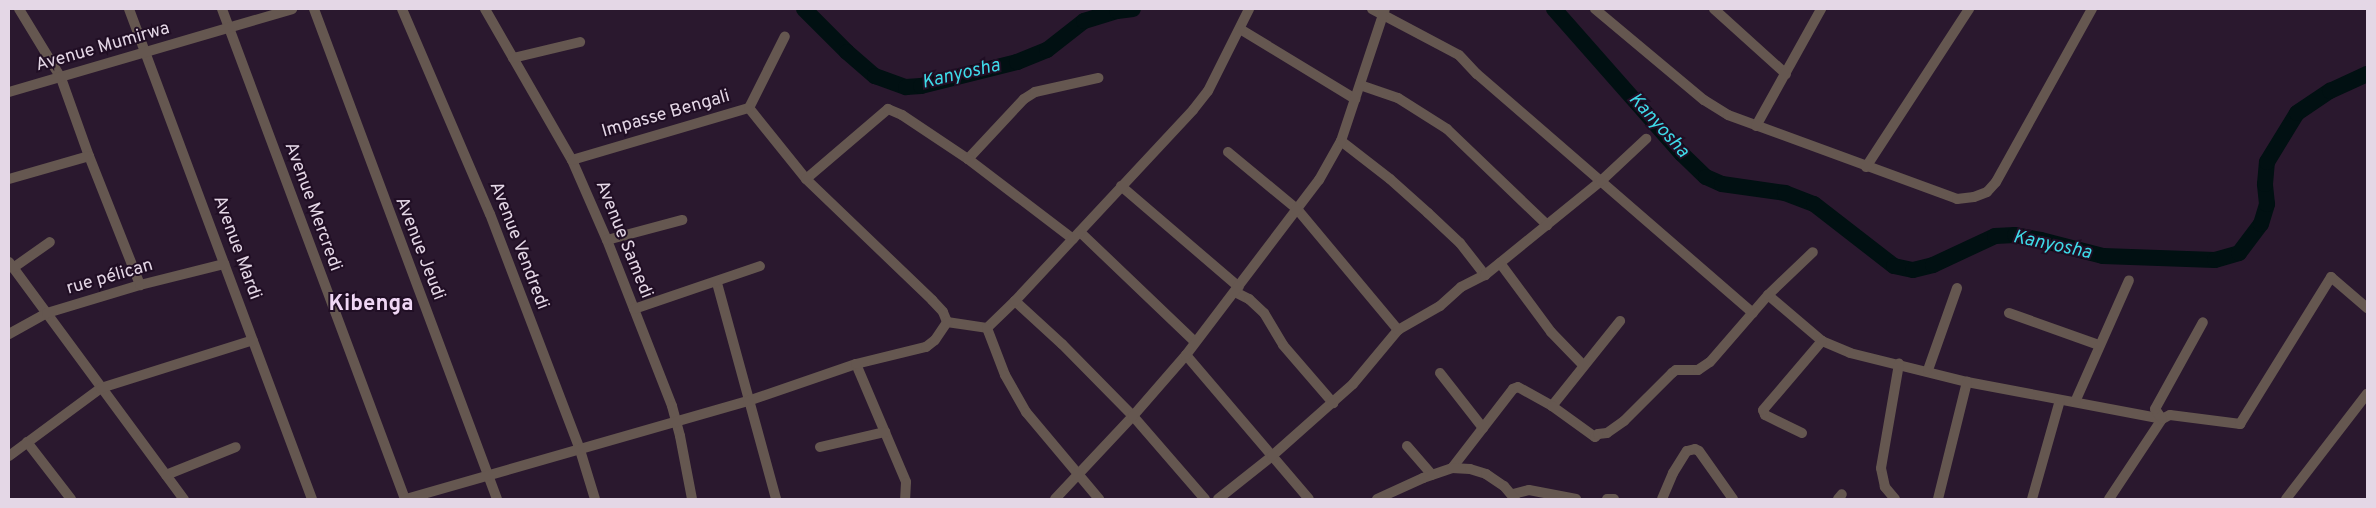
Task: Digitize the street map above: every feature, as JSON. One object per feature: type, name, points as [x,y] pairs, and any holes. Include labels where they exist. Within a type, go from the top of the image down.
[{"type":"street","points":[[20,9],[61,78],[89,156],[140,285]]},
{"type":"street","name":"Avenue Mardi","points":[[129,9],[312,499]]},
{"type":"street","name":"Avenue Mercredi","points":[[222,9],[406,499]]},
{"type":"street","name":"Avenue Mumirwa","points":[[9,92],[292,9]]},
{"type":"street","name":"Avenue Jeudi","points":[[314,9],[497,499]]},
{"type":"street","name":"Avenue Vendredi","points":[[402,9],[490,214],[580,450],[595,499]]},
{"type":"street","name":"Avenue Samedi","points":[[485,9],[572,160],[607,240],[676,421],[692,499]]},
{"type":"street","points":[[988,328],[1193,110],[1208,91],[1249,9]]},
{"type":"street","points":[[1372,9],[1385,12],[1459,55],[1477,74],[1753,313]]},
{"type":"street","points":[[1595,9],[1704,100],[1728,115],[1957,199],[1974,197],[1987,192],[1996,182],[2092,9]]},
{"type":"street","points":[[1714,9],[1786,74]]},
{"type":"street","points":[[1756,126],[1821,9]]},
{"type":"street","points":[[1866,167],[1968,9]]},
{"type":"street","points":[[1054,499],[1079,475],[1186,355],[1319,180],[1340,141],[1385,12]]},
{"type":"street","points":[[1240,29],[1355,99]]},
{"type":"street","name":"Impasse Bengali","points":[[572,160],[749,108],[785,36]]},
{"type":"street","points":[[514,58],[580,42]]},
{"type":"street","points":[[968,159],[1024,99],[1035,92],[1098,78]]},
{"type":"street","points":[[1360,85],[1398,98],[1447,129],[1547,225]]},
{"type":"street","points":[[749,108],[806,179],[932,300],[943,312],[947,322]]},
{"type":"street","points":[[806,179],[888,109],[902,115],[968,159],[1076,235],[1195,342]]},
{"type":"street","points":[[1218,499],[1272,456],[1333,403],[1353,384],[1398,330],[1440,306],[1461,287],[1485,275],[1601,181],[1646,139]]},
{"type":"street","points":[[1340,141],[1390,179],[1428,213],[1460,243],[1485,275]]},
{"type":"street","points":[[1228,152],[1298,208],[1398,330]]},
{"type":"street","points":[[9,180],[89,156]]},
{"type":"street","points":[[1121,186],[1264,313],[1283,345],[1333,403]]},
{"type":"street","points":[[607,240],[682,220]]},
{"type":"street","points":[[50,242],[11,265],[100,388],[184,499]]},
{"type":"street","points":[[1452,468],[1513,389],[1518,387],[1552,406],[1595,437],[1598,434],[1607,433],[1624,421],[1676,370],[1698,370],[1710,362],[1768,295],[1813,252]]},
{"type":"street","points":[[1500,263],[1551,332],[1584,366]]},
{"type":"street","name":"rue pélican","points":[[9,334],[47,313],[140,285],[224,264]]},
{"type":"street","points":[[634,309],[717,283],[760,266]]},
{"type":"street","points":[[2109,499],[2162,419],[2170,414],[2240,424],[2331,276],[2367,308]]},
{"type":"street","points":[[2074,402],[2129,280]]},
{"type":"street","points":[[717,283],[776,499]]},
{"type":"street","points":[[1928,370],[1956,288]]},
{"type":"street","points":[[1768,295],[1822,340],[1850,353],[1928,370],[1967,382],[2162,419]]},
{"type":"street","points":[[1014,301],[1062,344],[1133,416],[1205,499]]},
{"type":"street","points":[[2009,313],[2099,345]]},
{"type":"street","points":[[1552,406],[1620,321]]},
{"type":"street","points":[[406,499],[748,401],[856,364],[926,347],[936,340],[947,322]]},
{"type":"street","points":[[947,322],[988,328]]},
{"type":"street","points":[[2162,419],[2155,409],[2203,322]]},
{"type":"street","points":[[988,328],[1005,375],[1026,412],[1099,499]]},
{"type":"street","points":[[9,456],[100,388],[253,340]]},
{"type":"street","points":[[1802,433],[1765,415],[1763,410],[1822,340]]},
{"type":"street","points":[[1186,355],[1309,499]]},
{"type":"street","points":[[856,364],[906,482],[905,499]]},
{"type":"street","points":[[1896,499],[1885,487],[1881,468],[1899,364]]},
{"type":"street","points":[[1440,373],[1483,428]]},
{"type":"street","points":[[1938,499],[1967,382]]},
{"type":"street","points":[[2286,499],[2367,394]]},
{"type":"street","points":[[2032,499],[2060,400]]},
{"type":"street","points":[[820,447],[885,432]]},
{"type":"street","points":[[27,442],[72,499]]},
{"type":"street","points":[[1407,446],[1432,475]]},
{"type":"street","points":[[166,475],[236,447]]},
{"type":"street","points":[[1662,499],[1673,473],[1686,451],[1695,449],[1700,451],[1733,499]]},
{"type":"street","points":[[1377,499],[1452,468],[1470,469],[1486,474],[1514,496],[1529,490],[1576,499]]},
{"type":"street","points":[[1607,499],[1614,499]]},
{"type":"waterway","name":"Kanyosha","points":[[804,9],[847,52],[875,76],[906,87],[921,86],[1017,62],[1047,50],[1084,21],[1117,11],[1133,9]]},
{"type":"waterway","name":"Kanyosha","points":[[1554,9],[1682,154],[1706,177],[1722,184],[1785,193],[1814,204],[1894,266],[1913,270],[1933,265],[1995,236],[2015,235],[2103,256],[2215,260],[2239,253],[2261,224],[2267,204],[2265,184],[2267,162],[2297,113],[2330,91],[2367,74]]},
{"type":"district","name":"Kibenga","points":[[371,305]]}]
